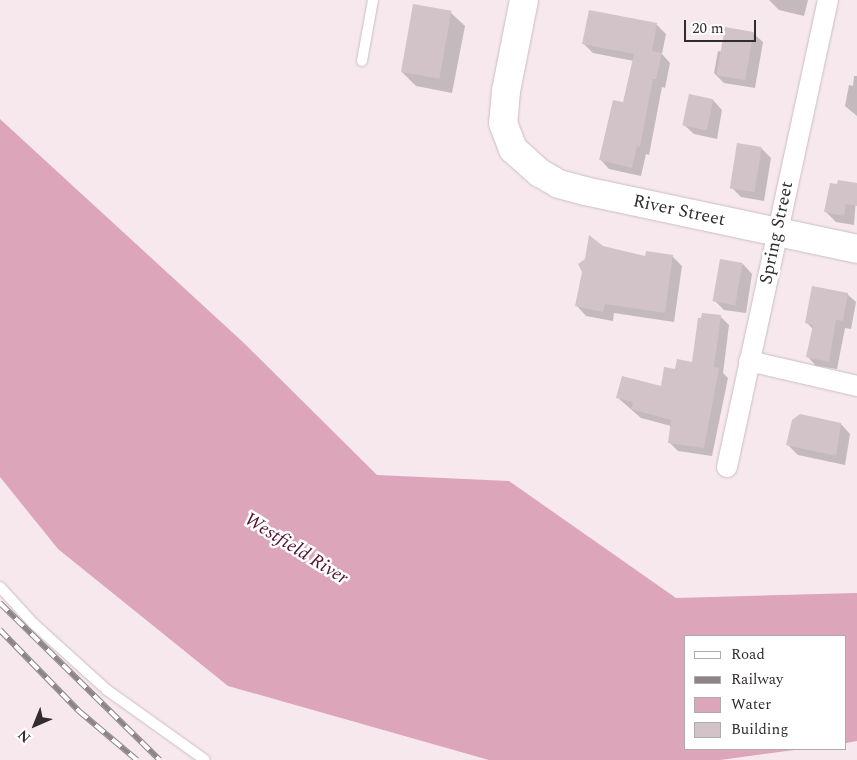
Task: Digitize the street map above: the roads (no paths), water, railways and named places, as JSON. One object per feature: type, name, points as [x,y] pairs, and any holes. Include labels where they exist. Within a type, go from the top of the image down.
[{"type":"street","name":"River Street","points":[[524,0],[504,104],[505,132],[513,149],[540,173],[567,187],[777,231],[857,250]]},
{"type":"street","name":"Spring Street","points":[[727,467],[828,0]]},
{"type":"street","points":[[749,361],[857,386]]},
{"type":"lane","points":[[362,61],[373,0]]},
{"type":"lane","points":[[0,587],[34,624],[107,690],[205,760]]},
{"type":"water","name":"Westfield River","points":[[0,119],[245,344],[377,475],[509,481],[676,598],[857,593],[857,741],[847,743],[847,635],[684,635],[684,750],[795,750],[720,760],[489,760],[228,686],[58,549],[0,477]]},
{"type":"railway","points":[[0,603],[160,760]]},
{"type":"railway","points":[[0,630],[79,711],[137,760]]}]
